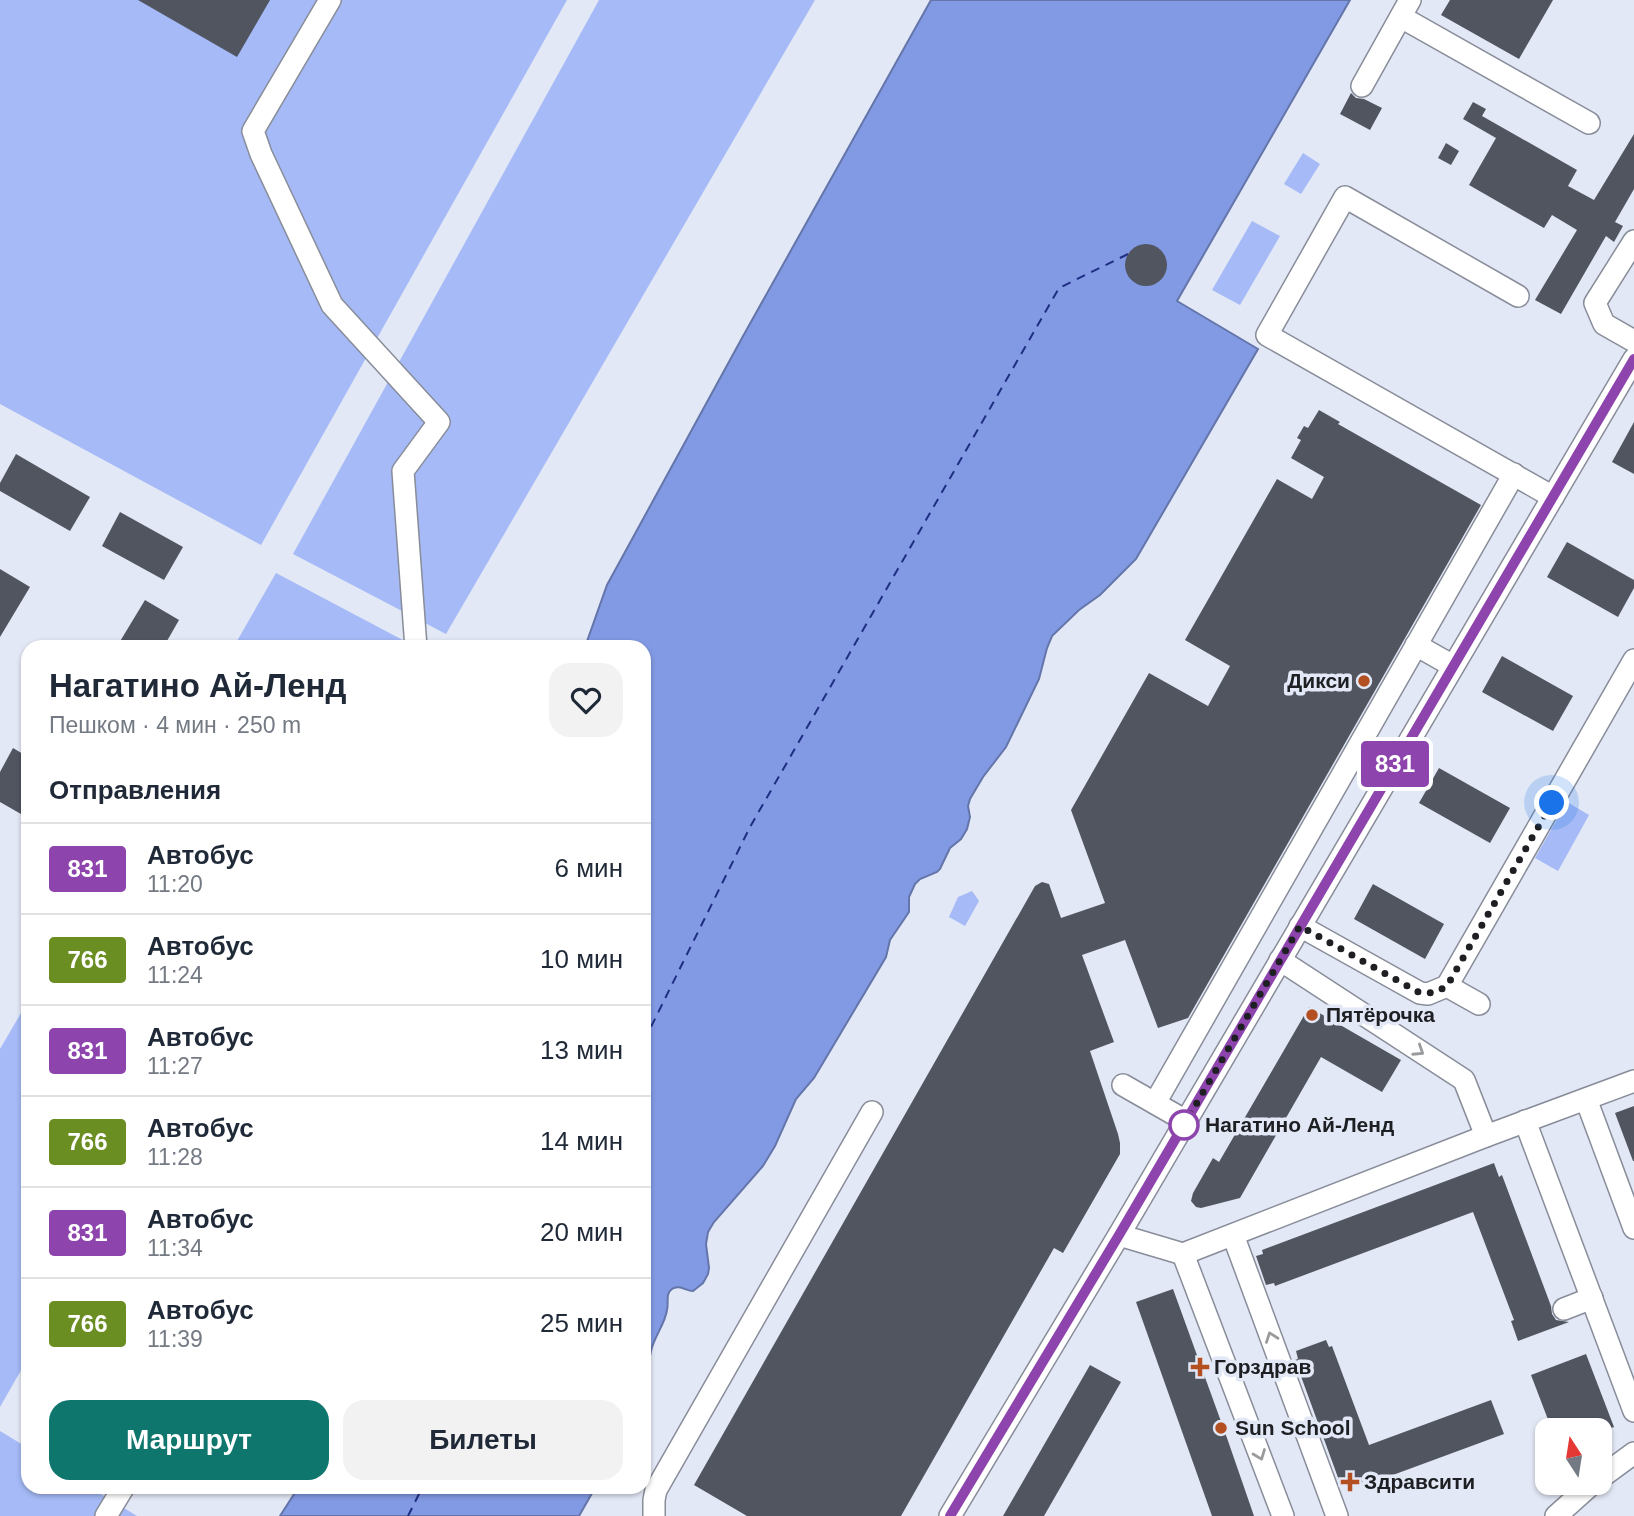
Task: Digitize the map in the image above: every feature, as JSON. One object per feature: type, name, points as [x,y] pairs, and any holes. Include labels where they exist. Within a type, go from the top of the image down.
[{"type":"street","points":[[330,0],[253,131],[332,305],[439,422],[402,471],[415,640]]},
{"type":"street","points":[[1362,86],[1406,8],[1589,123]]},
{"type":"street","points":[[1518,296],[1345,197],[1267,335],[1553,497]]},
{"type":"street","points":[[1634,241],[1595,303],[1604,324],[1634,341]]},
{"type":"street","points":[[950,1516],[1119,1235],[1553,497],[1625,395],[1634,359]]},
{"type":"street","points":[[1155,1103],[1514,474]]},
{"type":"street","points":[[1416,645],[1453,666]]},
{"type":"street","points":[[1300,926],[1420,993],[1428,994],[1447,986],[1634,660]]},
{"type":"street","points":[[1280,960],[1464,1080],[1486,1136]]},
{"type":"street","points":[[1447,986],[1479,1004]]},
{"type":"street","points":[[1119,1235],[1183,1254],[1634,1081]]},
{"type":"street","points":[[1123,1085],[1186,1121]]},
{"type":"street","points":[[1586,1099],[1634,1228]]},
{"type":"street","points":[[654,1516],[656,1490],[872,1112]]},
{"type":"street","points":[[1525,1121],[1634,1411]]},
{"type":"street","points":[[1233,1235],[1337,1516]]},
{"type":"street","points":[[1183,1254],[1283,1516]]},
{"type":"street","points":[[1565,1312],[1593,1301]]},
{"type":"street","points":[[1612,1469],[1634,1453]]},
{"type":"street","points":[[106,1516],[119,1494]]},
{"type":"street","points":[[1556,1516],[1579,1495]]},
{"type":"shaded area","points":[[0,0],[567,0],[261,545],[0,404]]},
{"type":"shaded area","points":[[599,0],[815,0],[446,634],[293,554]]},
{"type":"shaded area","points":[[931,0],[1350,0],[1177,301],[1258,349],[1136,559],[1100,595],[1079,610],[1052,636],[1039,679],[1006,747],[970,799],[967,829],[961,839],[950,848],[940,869],[915,884],[909,897],[909,912],[890,940],[886,957],[814,1078],[796,1099],[775,1146],[763,1166],[708,1232],[706,1244],[709,1268],[703,1283],[693,1291],[677,1287],[669,1293],[666,1315],[651,1350],[651,640],[587,640],[607,585]]},
{"type":"shaded area","points":[[1303,153],[1320,164],[1301,194],[1284,184]]},
{"type":"shaded area","points":[[1252,221],[1280,236],[1240,305],[1212,290]]},
{"type":"shaded area","points":[[276,573],[403,640],[238,640]]},
{"type":"shaded area","points":[[1567,802],[1589,815],[1558,871],[1535,858]]},
{"type":"shaded area","points":[[972,891],[979,901],[965,926],[949,917],[958,897]]},
{"type":"shaded area","points":[[21,1013],[21,1370],[0,1407],[0,1049]]},
{"type":"shaded area","points":[[0,1431],[21,1444],[21,1494],[101,1494],[137,1516],[0,1516]]},
{"type":"shaded area","points":[[294,1494],[592,1494],[579,1516],[280,1516]]},
{"type":"building","points":[[138,0],[270,0],[237,57]]},
{"type":"building","points":[[1450,0],[1553,0],[1519,59],[1441,15]]},
{"type":"building","points":[[1351,93],[1356,98],[1382,108],[1370,130],[1340,114]]},
{"type":"building","points":[[1473,102],[1486,109],[1482,116],[1577,170],[1568,186],[1594,200],[1634,134],[1634,189],[1615,222],[1623,226],[1614,242],[1606,236],[1561,314],[1535,300],[1577,230],[1552,215],[1544,228],[1469,185],[1496,138],[1463,119]]},
{"type":"building","points":[[1446,143],[1459,151],[1451,165],[1438,158]]},
{"type":"building","points":[[1146,244],[1161,250],[1167,265],[1161,280],[1146,286],[1131,280],[1125,265],[1131,250]]},
{"type":"building","points":[[1319,410],[1340,422],[1338,424],[1481,505],[1188,1018],[1158,1028],[1125,940],[1082,955],[1114,1042],[1090,1051],[1118,1134],[1120,1154],[1063,1253],[1054,1248],[901,1516],[747,1516],[694,1485],[1035,886],[1042,882],[1049,884],[1061,918],[1105,903],[1071,810],[1149,673],[1208,706],[1230,666],[1185,640],[1277,479],[1312,499],[1324,477],[1291,458],[1301,440],[1297,438],[1304,426],[1308,428]]},
{"type":"building","points":[[1634,422],[1634,474],[1612,462]]},
{"type":"building","points":[[16,454],[90,497],[70,531],[0,491],[0,483]]},
{"type":"building","points":[[120,512],[183,547],[164,580],[102,546]]},
{"type":"building","points":[[1567,542],[1634,580],[1634,588],[1618,617],[1547,577]]},
{"type":"building","points":[[0,569],[30,587],[0,637]]},
{"type":"building","points":[[145,600],[179,620],[168,640],[121,640]]},
{"type":"building","points":[[1502,656],[1573,696],[1553,731],[1482,692]]},
{"type":"building","points":[[13,748],[21,753],[21,814],[0,802],[0,772]]},
{"type":"building","points":[[1439,768],[1510,808],[1490,843],[1419,803]]},
{"type":"building","points":[[1373,884],[1444,924],[1425,959],[1354,919]]},
{"type":"building","points":[[1309,1007],[1401,1060],[1382,1092],[1321,1057],[1240,1198],[1196,1207],[1191,1201],[1193,1193],[1213,1158],[1219,1162]]},
{"type":"building","points":[[1634,1106],[1634,1161],[1633,1161],[1615,1113]]},
{"type":"building","points":[[1494,1163],[1499,1177],[1502,1175],[1552,1314],[1556,1320],[1569,1322],[1518,1341],[1511,1321],[1514,1320],[1473,1212],[1275,1286],[1274,1283],[1266,1285],[1256,1256],[1263,1254],[1262,1250]]},
{"type":"building","points":[[1173,1289],[1254,1516],[1212,1516],[1136,1302]]},
{"type":"building","points":[[1326,1340],[1329,1347],[1332,1346],[1369,1445],[1491,1400],[1504,1434],[1382,1479],[1380,1475],[1347,1488],[1344,1481],[1340,1483],[1295,1360],[1298,1359],[1296,1351]]},
{"type":"building","points":[[1586,1354],[1611,1418],[1547,1418],[1531,1375]]},
{"type":"building","points":[[1090,1365],[1121,1382],[1044,1516],[1003,1516]]},
{"type":"ferry route","points":[[651,1027],[750,827],[1059,288],[1128,254]]},
{"type":"ferry route","points":[[408,1516],[419,1494]]},
{"type":"bus line","name":"831","points":[[950,1516],[1119,1235],[1634,359]]},
{"type":"place","name":"Дикси","points":[[1364,681]]},
{"type":"place","name":"Пятёрочка","points":[[1312,1015]]},
{"type":"place","name":"Нагатино Ай-Ленд","points":[[1184,1125]]},
{"type":"place","name":"Горздрав","points":[[1200,1367]]},
{"type":"place","name":"Sun School","points":[[1221,1428]]},
{"type":"place","name":"Здравсити","points":[[1350,1482]]},
{"type":"route","points":[[1184,1125],[1300,926],[1420,993],[1436,992],[1447,986],[1552,803]]}]
